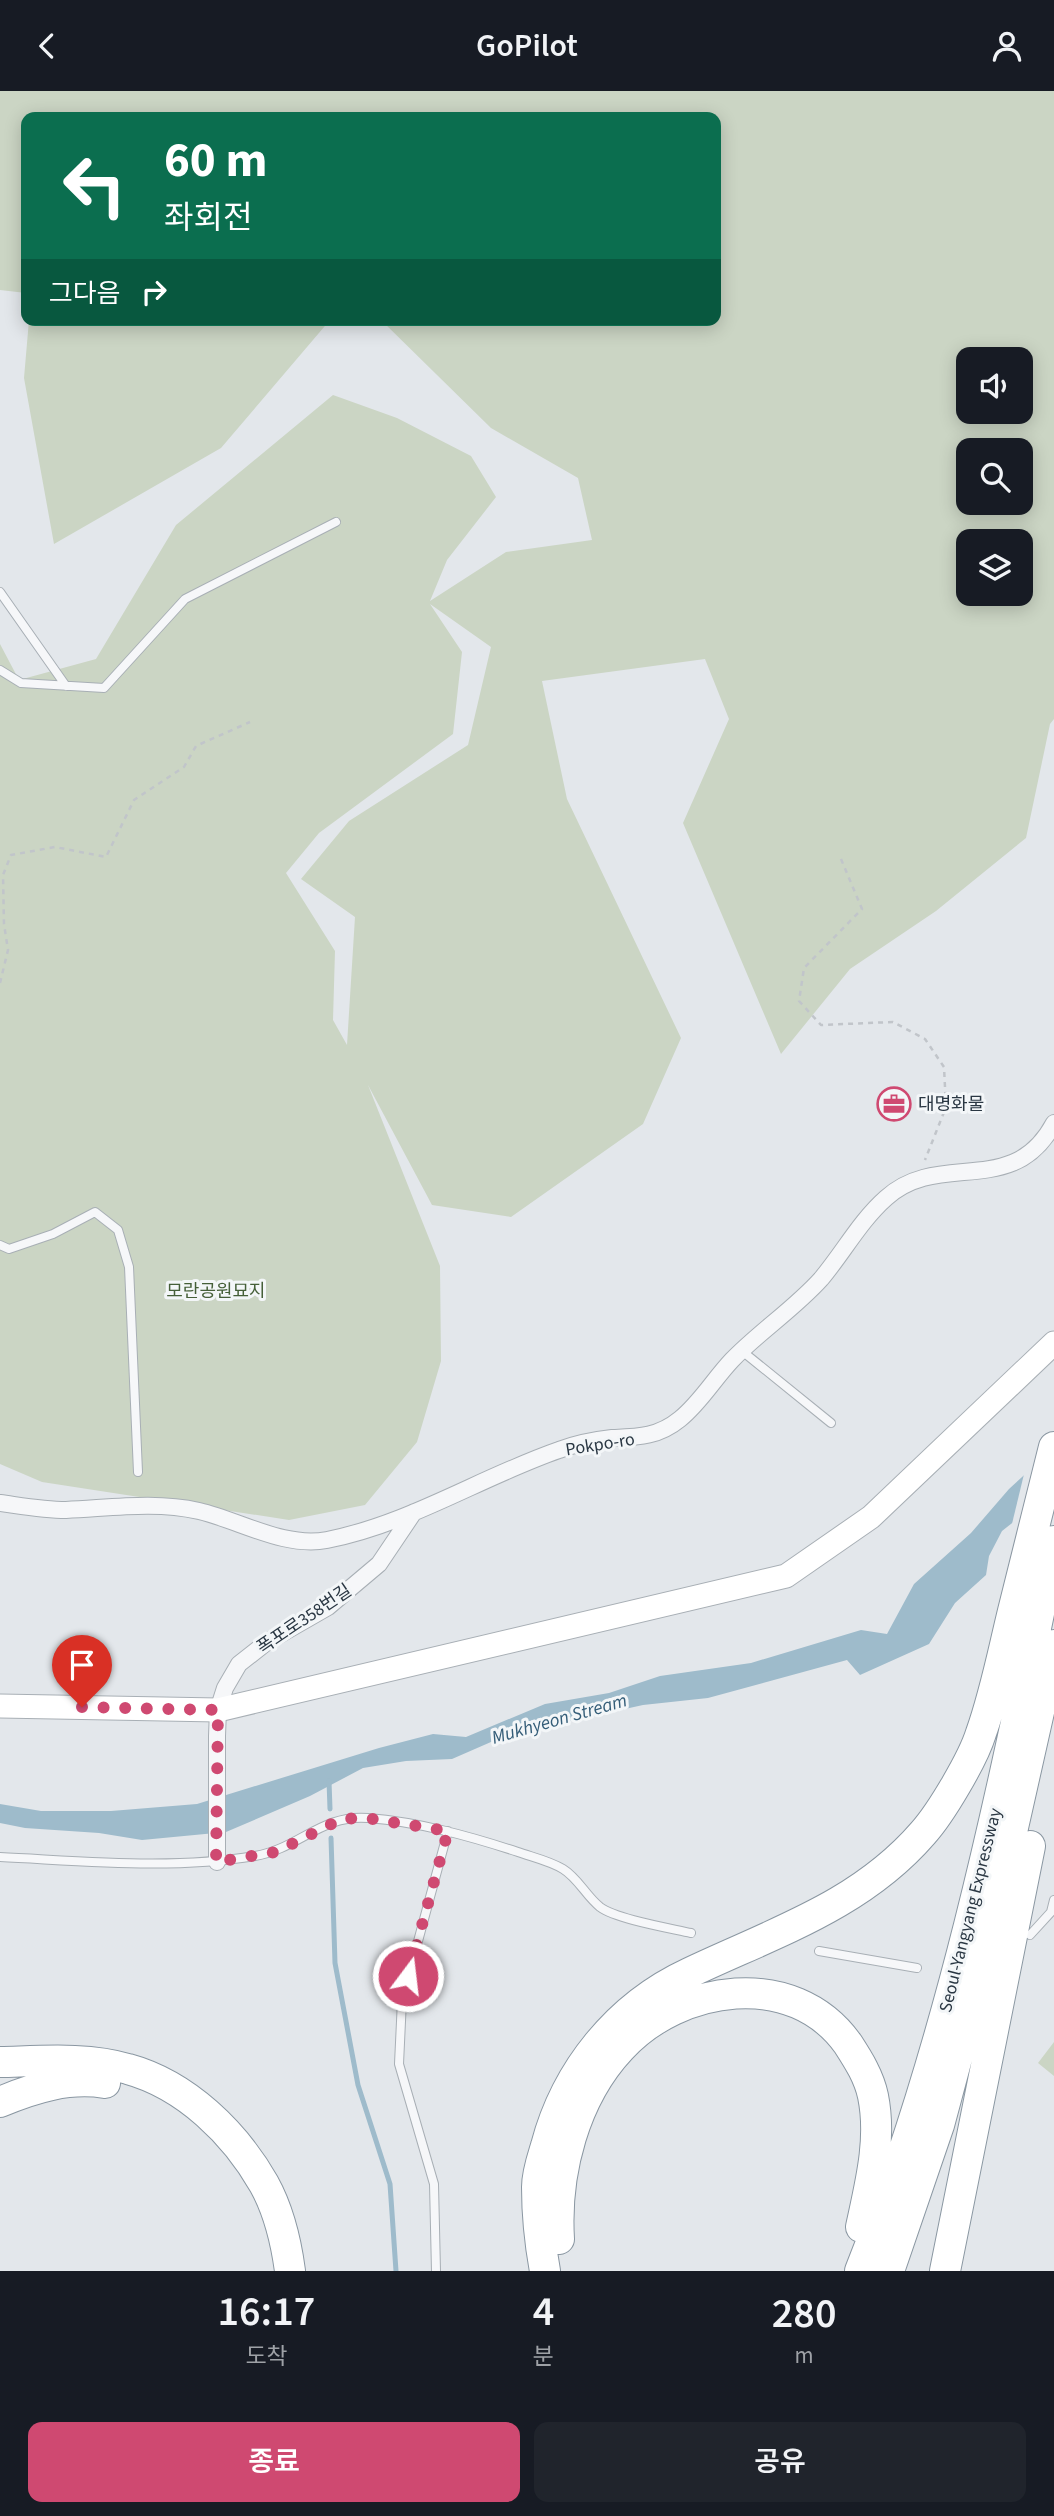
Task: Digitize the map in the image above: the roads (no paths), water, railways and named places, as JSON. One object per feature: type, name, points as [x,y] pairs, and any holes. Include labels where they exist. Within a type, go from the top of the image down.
[{"type":"highway","points":[[545,2271],[537,2185],[559,2106],[588,2056],[621,2020],[662,1987],[817,1916],[869,1883],[924,1832],[947,1799],[1032,1637],[1054,1447]]},
{"type":"highway","name":"Seoul-Yangyang Expressway","points":[[860,2271],[901,2161],[969,1925],[1054,1541]]},
{"type":"highway","name":"Seoul-Yangyang Expressway","points":[[889,2271],[939,2125],[983,1961],[1032,1637]]},
{"type":"highway","points":[[945,2271],[1054,1724]]},
{"type":"highway","points":[[562,2271],[558,2214],[560,2186],[574,2129],[601,2073],[629,2040],[664,2014],[681,2005],[715,1994],[741,1992],[775,1996],[804,2006],[824,2019],[843,2037],[866,2074],[873,2094],[876,2133],[873,2169],[851,2271]]},
{"type":"highway","points":[[0,2062],[67,2061],[127,2068],[161,2082],[194,2102],[233,2141],[265,2185],[283,2232],[290,2271]]},
{"type":"highway","points":[[0,2102],[46,2086],[91,2081],[118,2085],[171,2109],[208,2137],[235,2168],[253,2199],[266,2231],[275,2271]]},
{"type":"main road","points":[[0,1706],[218,1710],[786,1576],[871,1517],[1054,1343]]},
{"type":"street","name":"Pokpo-ro","points":[[0,1503],[63,1510],[167,1506],[200,1512],[282,1538],[307,1542],[359,1531],[414,1512],[558,1450],[585,1442],[650,1436],[682,1417],[741,1351],[785,1316],[813,1287],[886,1198],[917,1179],[1014,1164],[1035,1150],[1054,1123]]},
{"type":"street","name":"폭포로358번길","points":[[216,1862],[218,1710],[225,1688],[239,1664],[267,1642],[328,1607],[379,1564],[414,1512]]},
{"type":"lane","points":[[0,670],[21,683],[104,688],[185,599],[336,522]]},
{"type":"lane","points":[[0,592],[66,686]]},
{"type":"lane","points":[[0,1245],[9,1249],[54,1234],[95,1212],[118,1230],[129,1267],[138,1472]]},
{"type":"lane","points":[[741,1351],[831,1423]]},
{"type":"lane","points":[[0,1857],[175,1864],[216,1862],[276,1852],[341,1819],[366,1818],[448,1831],[562,1868],[580,1883],[600,1907],[629,1919],[691,1933]]},
{"type":"lane","points":[[436,2271],[434,2184],[399,2064],[402,2000],[448,1831]]},
{"type":"lane","points":[[1030,1935],[1051,1912],[1054,1900]]},
{"type":"lane","points":[[819,1951],[917,1968]]},
{"type":"water","name":"Mukhyeon Stream","points":[[1054,1448],[1054,1490],[1002,1531],[989,1556],[986,1575],[955,1603],[929,1644],[860,1675],[847,1660],[708,1698],[643,1705],[507,1735],[452,1759],[406,1761],[363,1768],[310,1796],[226,1832],[142,1840],[0,1823],[0,1804],[41,1811],[111,1811],[197,1804],[433,1734],[466,1737],[545,1704],[609,1693],[660,1676],[751,1663],[861,1630],[887,1634],[914,1584],[971,1533],[1009,1489]]},
{"type":"waterway","points":[[329,1781],[330,1809]]},
{"type":"waterway","points":[[331,1838],[335,1963],[358,2085],[390,2184],[396,2271]]},
{"type":"place","name":"대명화물","points":[[894,1104]]},
{"type":"park label","name":"모란공원묘지","points":[[216,1291]]}]
